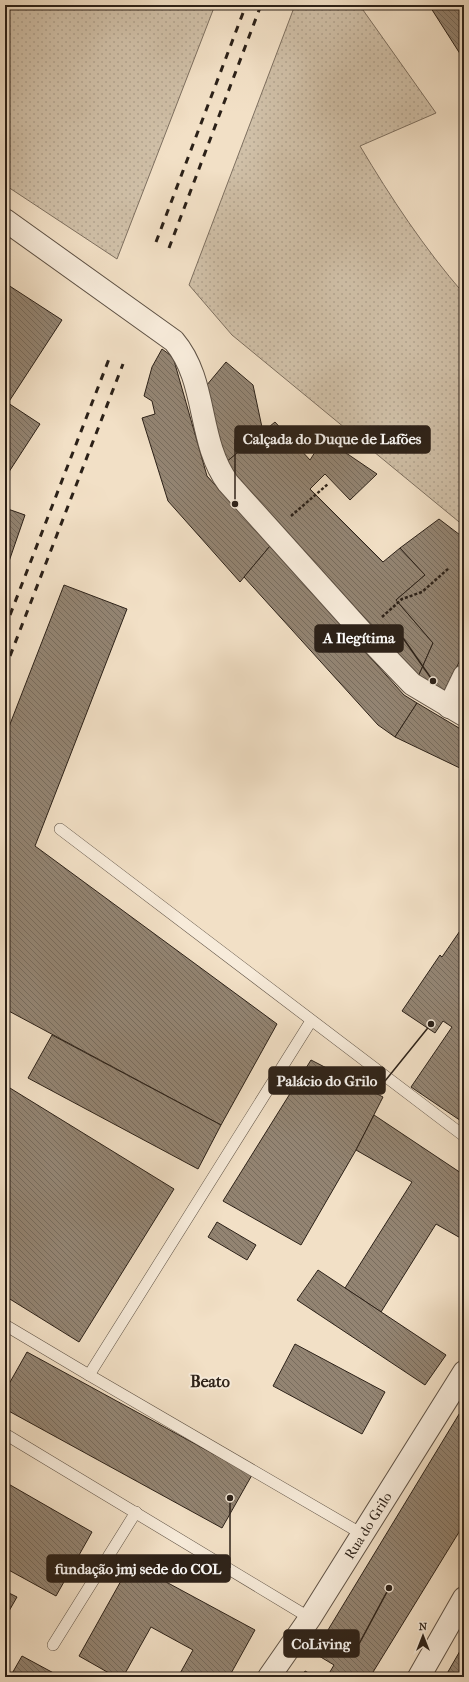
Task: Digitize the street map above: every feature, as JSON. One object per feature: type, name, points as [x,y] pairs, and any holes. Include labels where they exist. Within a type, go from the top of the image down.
[{"type":"street","points":[[5,220],[174,341],[184,352],[193,374],[212,454],[218,469],[272,532],[363,633],[412,684],[457,711],[464,676]]},
{"type":"street","name":"Rua do Grilo","points":[[269,1677],[310,1618],[464,1372]]},
{"type":"street","points":[[419,1677],[464,1598]]},
{"type":"lane","points":[[60,829],[464,1136]]},
{"type":"lane","points":[[89,1375],[311,1021]]},
{"type":"lane","points":[[5,1325],[362,1534]]},
{"type":"lane","points":[[5,1434],[310,1618]]},
{"type":"lane","points":[[53,1645],[136,1512]]},
{"type":"path","points":[[272,532],[328,484]]},
{"type":"path","points":[[363,633],[402,599],[422,592],[449,568]]},
{"type":"shaded area","points":[[5,5],[215,5],[117,259],[5,185]]},
{"type":"shaded area","points":[[295,5],[370,5],[363,10],[436,113],[360,146],[384,185],[435,259],[464,294],[464,526],[232,335],[189,285]]},
{"type":"building","points":[[429,5],[464,5],[464,60]]},
{"type":"building","points":[[5,283],[62,320],[8,403],[40,424],[5,478]]},
{"type":"building","points":[[162,349],[173,357],[207,476],[270,546],[240,582],[168,501],[142,418],[155,414],[152,401],[144,396],[152,367]]},
{"type":"building","points":[[226,362],[253,385],[263,432],[225,463],[206,386]]},
{"type":"building","points":[[275,422],[310,460],[324,438],[377,474],[350,500],[325,474],[310,489],[383,562],[400,548],[425,575],[396,600],[433,643],[418,677],[225,463]]},
{"type":"building","points":[[5,508],[25,515],[5,573]]},
{"type":"building","points":[[439,519],[464,538],[464,652],[444,693],[418,677],[433,643],[396,600],[425,575],[400,548]]},
{"type":"building","points":[[270,546],[404,695],[417,703],[395,737],[378,725],[244,577]]},
{"type":"building","points":[[64,585],[127,609],[35,846],[277,1024],[221,1125],[5,1009],[5,737]]},
{"type":"building","points":[[417,703],[464,731],[464,770],[395,737]]},
{"type":"building","points":[[464,925],[464,1123],[411,1087],[452,1027],[443,1021],[435,1033],[402,1011],[440,955],[442,957]]},
{"type":"building","points":[[52,1035],[221,1125],[198,1169],[28,1078]]},
{"type":"building","points":[[311,1060],[383,1097],[356,1150],[301,1245],[223,1201]]},
{"type":"building","points":[[5,1085],[174,1189],[79,1342],[5,1296]]},
{"type":"building","points":[[374,1115],[464,1175],[464,1240],[436,1224],[381,1312],[345,1288],[412,1182],[356,1150]]},
{"type":"building","points":[[217,1222],[256,1245],[247,1260],[208,1237]]},
{"type":"building","points":[[318,1270],[446,1355],[425,1385],[297,1300]]},
{"type":"building","points":[[295,1344],[385,1392],[362,1434],[273,1386]]},
{"type":"building","points":[[27,1352],[252,1475],[222,1528],[5,1409],[5,1391]]},
{"type":"building","points":[[464,1406],[464,1524],[370,1677],[327,1677],[334,1665],[314,1653]]},
{"type":"building","points":[[5,1482],[92,1532],[56,1596],[5,1568]]},
{"type":"building","points":[[131,1563],[255,1630],[229,1677],[178,1677],[193,1650],[151,1627],[123,1677],[116,1677],[79,1656]]},
{"type":"building","points":[[5,1591],[17,1597],[5,1618]]},
{"type":"building","points":[[464,1644],[464,1677],[445,1677]]},
{"type":"building","points":[[22,1656],[61,1677],[10,1677]]},
{"type":"building","points":[[305,1671],[316,1677],[302,1677]]},
{"type":"railway","points":[[156,242],[246,5]]},
{"type":"railway","points":[[169,248],[261,5]]},
{"type":"railway","points":[[5,628],[109,359]]},
{"type":"railway","points":[[5,669],[123,364]]},
{"type":"place","name":"Calçada do Duque de Lafões","points":[[235,504]]},
{"type":"place","name":"A Ilegítima","points":[[433,681]]},
{"type":"place","name":"Palácio do Grilo","points":[[431,1024]]},
{"type":"place","name":"fundação jmj sede do COL","points":[[230,1498]]},
{"type":"place","name":"CoLiving","points":[[389,1588]]},
{"type":"district","name":"Beato","points":[[210,1381]]}]
